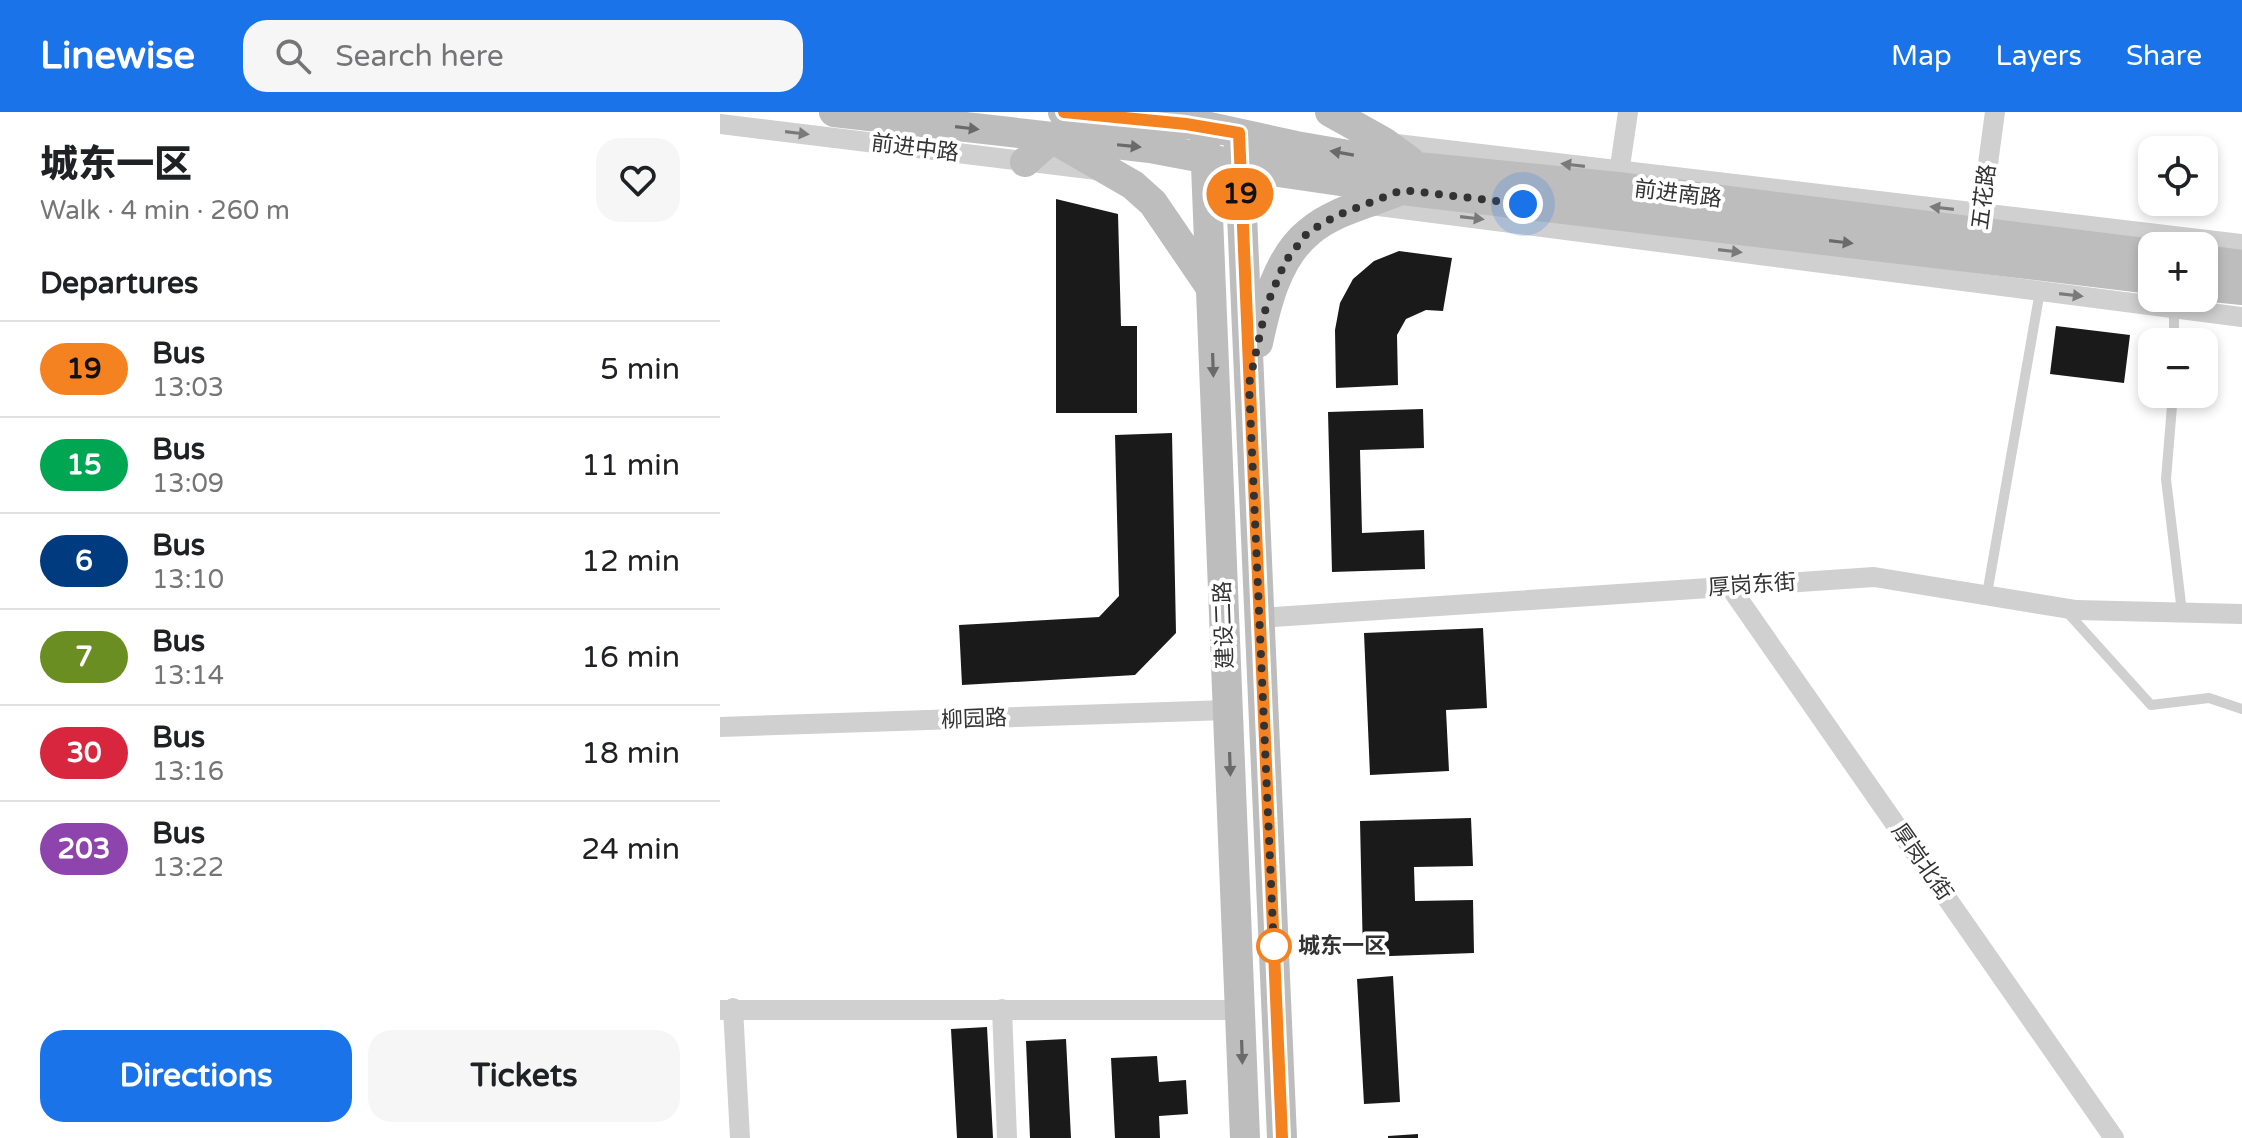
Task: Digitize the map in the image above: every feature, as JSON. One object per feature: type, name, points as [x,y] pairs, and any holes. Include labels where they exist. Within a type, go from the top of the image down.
[{"type":"street","points":[[834,112],[1058,125],[1205,119]]},
{"type":"street","points":[[1330,112],[1384,142],[1437,213]]},
{"type":"street","points":[[1616,202],[1628,112]]},
{"type":"street","name":"五花路","points":[[1977,246],[1995,112]]},
{"type":"street","name":"前进南路","points":[[1205,119],[1238,123],[1410,178]]},
{"type":"street","name":"建设二路","points":[[1205,119],[1245,1138]]},
{"type":"street","name":"建设二路","points":[[1238,123],[1282,1138]]},
{"type":"street","name":"前进中路","points":[[720,124],[1110,172]]},
{"type":"street","points":[[1025,162],[1058,125]]},
{"type":"street","points":[[1058,125],[1110,172],[1133,185],[1153,203],[1210,287]]},
{"type":"street","name":"前进南路","points":[[1058,125],[1150,148],[1239,165],[1410,178],[1977,246],[2138,276]]},
{"type":"street","name":"前进南路","points":[[1384,142],[1452,150],[1616,202]]},
{"type":"street","points":[[1249,384],[1266,307],[1285,262],[1308,232],[1338,215],[1367,204],[1452,150]]},
{"type":"street","name":"前进南路","points":[[1367,204],[1437,213],[1616,202],[1977,246],[2138,253]]},
{"type":"street","name":"前进南路","points":[[1977,246],[2242,244]]},
{"type":"street","name":"前进南路","points":[[1977,246],[2040,291],[2138,304]]},
{"type":"street","points":[[2218,262],[2242,265]]},
{"type":"street","points":[[2218,287],[2242,290]]},
{"type":"street","name":"前进南路","points":[[2200,312],[2242,317]]},
{"type":"street","name":"厚岗东街","points":[[1260,618],[1874,577],[2063,607],[2242,614]]},
{"type":"street","name":"厚岗北街","points":[[1730,587],[2114,1138]]},
{"type":"street","name":"柳园路","points":[[720,727],[1227,710]]},
{"type":"street","points":[[740,1138],[727,1009],[1240,1010]]},
{"type":"street","points":[[1002,1009],[1007,1138]]},
{"type":"lane","points":[[1987,594],[2040,291]]},
{"type":"lane","points":[[2172,408],[2166,479],[2182,612]]},
{"type":"lane","points":[[2063,607],[2151,705],[2209,698],[2242,709]]},
{"type":"building","points":[[1056,199],[1118,214],[1121,326],[1137,326],[1137,413],[1056,413]]},
{"type":"building","points":[[1399,251],[1452,258],[1443,311],[1426,310],[1406,319],[1397,335],[1398,385],[1336,388],[1335,330],[1340,303],[1353,279],[1374,261]]},
{"type":"building","points":[[2056,326],[2130,335],[2124,383],[2050,374]]},
{"type":"building","points":[[1423,409],[1424,448],[1360,450],[1362,533],[1424,530],[1425,569],[1332,572],[1328,412]]},
{"type":"building","points":[[1172,433],[1176,633],[1135,675],[962,685],[959,625],[1099,617],[1119,596],[1115,435]]},
{"type":"building","points":[[1483,628],[1487,708],[1446,710],[1449,771],[1370,775],[1364,633]]},
{"type":"building","points":[[1471,818],[1473,866],[1414,867],[1415,901],[1473,900],[1474,953],[1363,957],[1360,821]]},
{"type":"building","points":[[1393,976],[1400,1102],[1364,1104],[1357,979]]},
{"type":"building","points":[[987,1027],[993,1138],[957,1138],[951,1029]]},
{"type":"building","points":[[1066,1039],[1071,1138],[1030,1138],[1026,1041]]},
{"type":"building","points":[[1157,1056],[1159,1082],[1186,1080],[1188,1114],[1159,1116],[1160,1138],[1115,1138],[1111,1058]]},
{"type":"building","points":[[1418,1134],[1418,1138],[1388,1138],[1388,1136]]},
{"type":"bus line","name":"19","points":[[1064,112],[1205,126],[1239,133],[1282,1138]]},
{"type":"place","name":"城东一区","points":[[1274,946]]},
{"type":"route","points":[[1274,946],[1274,951],[1249,384],[1266,307],[1285,262],[1308,232],[1338,215],[1402,190],[1523,204]]}]
